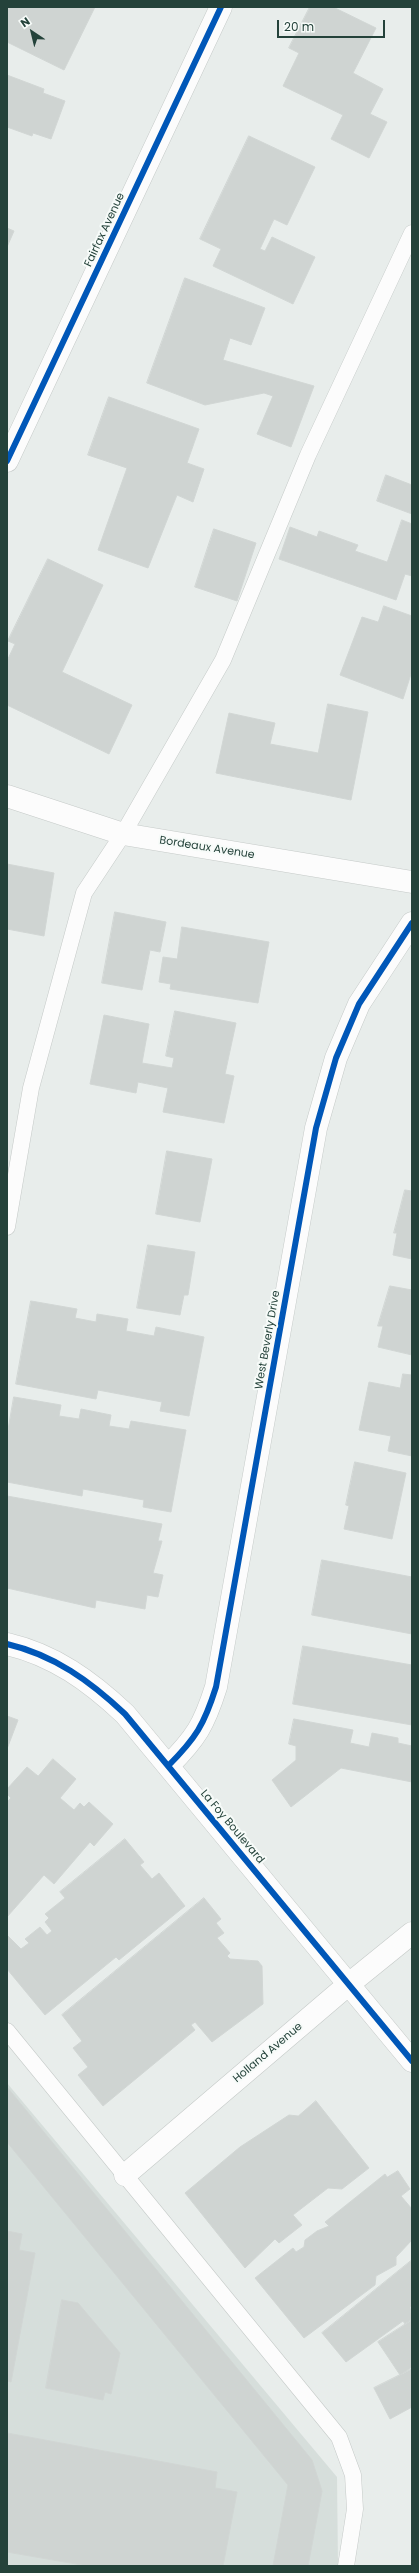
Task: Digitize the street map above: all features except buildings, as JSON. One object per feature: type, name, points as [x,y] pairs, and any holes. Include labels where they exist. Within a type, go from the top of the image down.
[{"type":"street","name":"Fairfax Avenue","points":[[7,461],[221,7]]},
{"type":"street","name":"Bordeaux Avenue","points":[[7,796],[124,834],[412,882]]},
{"type":"street","name":"West Beverly Drive","points":[[168,1766],[193,1741],[208,1714],[216,1687],[316,1128],[336,1058],[359,1004],[412,923]]},
{"type":"street","name":"La Foy Boulevard","points":[[7,1644],[29,1649],[60,1663],[94,1686],[125,1714],[412,2061]]},
{"type":"street","name":"Holland Avenue","points":[[125,2175],[349,1984],[412,1933]]},
{"type":"lane","points":[[7,1227],[31,1088],[84,893],[124,834],[223,660],[308,454],[412,233]]},
{"type":"lane","points":[[7,2031],[339,2437],[353,2475],[355,2509],[346,2566]]},
{"type":"shaded area","points":[[7,2083],[337,2477],[338,2566],[7,2566]]},
{"type":"cycle path","points":[[7,461],[221,7]]},
{"type":"cycle path","points":[[168,1766],[186,1747],[198,1730],[216,1687],[316,1128],[336,1058],[359,1004],[412,923]]},
{"type":"cycle path","points":[[7,1644],[56,1662],[85,1680],[125,1714],[412,2061]]}]
